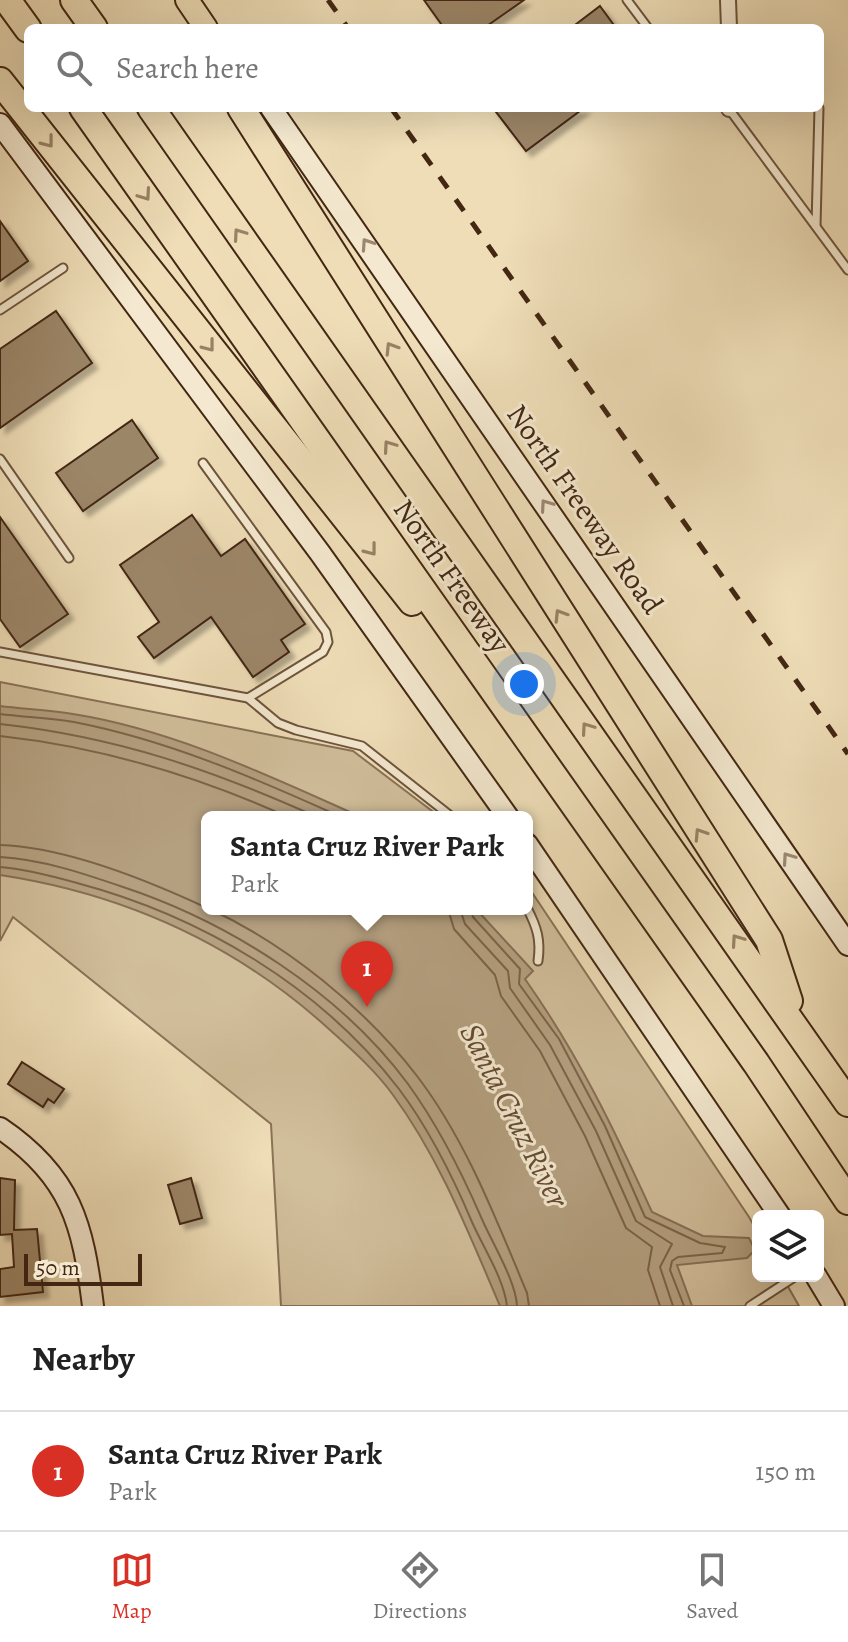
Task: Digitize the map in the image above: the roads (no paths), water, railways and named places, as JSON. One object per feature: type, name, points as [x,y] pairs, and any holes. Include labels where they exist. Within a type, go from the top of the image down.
[{"type":"highway","points":[[7,0],[24,24]]},
{"type":"highway","points":[[74,0],[91,24]]},
{"type":"highway","points":[[0,81],[24,111]]},
{"type":"highway","points":[[24,112],[598,838]]},
{"type":"highway","name":"North Freeway","points":[[86,112],[598,838],[848,1201]]},
{"type":"highway","name":"North Freeway","points":[[154,112],[798,1027],[848,1103]]},
{"type":"highway","points":[[244,112],[769,940],[798,1027]]},
{"type":"main road","points":[[187,0],[203,24]]},
{"type":"main road","name":"North Freeway Road","points":[[274,112],[848,945]]},
{"type":"main road","points":[[0,124],[320,553],[504,811]]},
{"type":"main road","points":[[533,853],[776,1210]]},
{"type":"main road","points":[[0,1128],[38,1155],[60,1182],[72,1205],[87,1251],[93,1306]]},
{"type":"main road","points":[[820,1282],[834,1306]]},
{"type":"street","points":[[728,0],[729,24]]},
{"type":"lane","points":[[627,0],[645,24]]},
{"type":"lane","points":[[731,112],[848,270]]},
{"type":"lane","points":[[816,227],[819,112]]},
{"type":"lane","points":[[0,310],[63,268]]},
{"type":"lane","points":[[0,459],[69,558]]},
{"type":"lane","points":[[203,463],[326,632],[328,642],[323,652],[248,698]]},
{"type":"lane","points":[[0,652],[248,698],[278,723],[362,746],[444,811]]},
{"type":"lane","points":[[531,915],[537,927],[540,946],[538,961]]},
{"type":"lane","points":[[750,1306],[787,1282]]},
{"type":"water","name":"Santa Cruz River","points":[[0,706],[73,714],[148,731],[220,756],[347,811],[201,811],[201,915],[482,915],[533,971],[525,979],[594,1092],[652,1212],[703,1236],[749,1238],[752,1253],[747,1258],[677,1265],[692,1306],[500,1306],[452,1198],[410,1119],[379,1078],[330,1030],[257,973],[218,949],[135,910],[46,884],[0,875]]},
{"type":"railway","points":[[328,0],[345,24]]},
{"type":"railway","points":[[394,112],[848,754]]},
{"type":"place","name":"Santa Cruz River Park","points":[[367,1007]]}]
